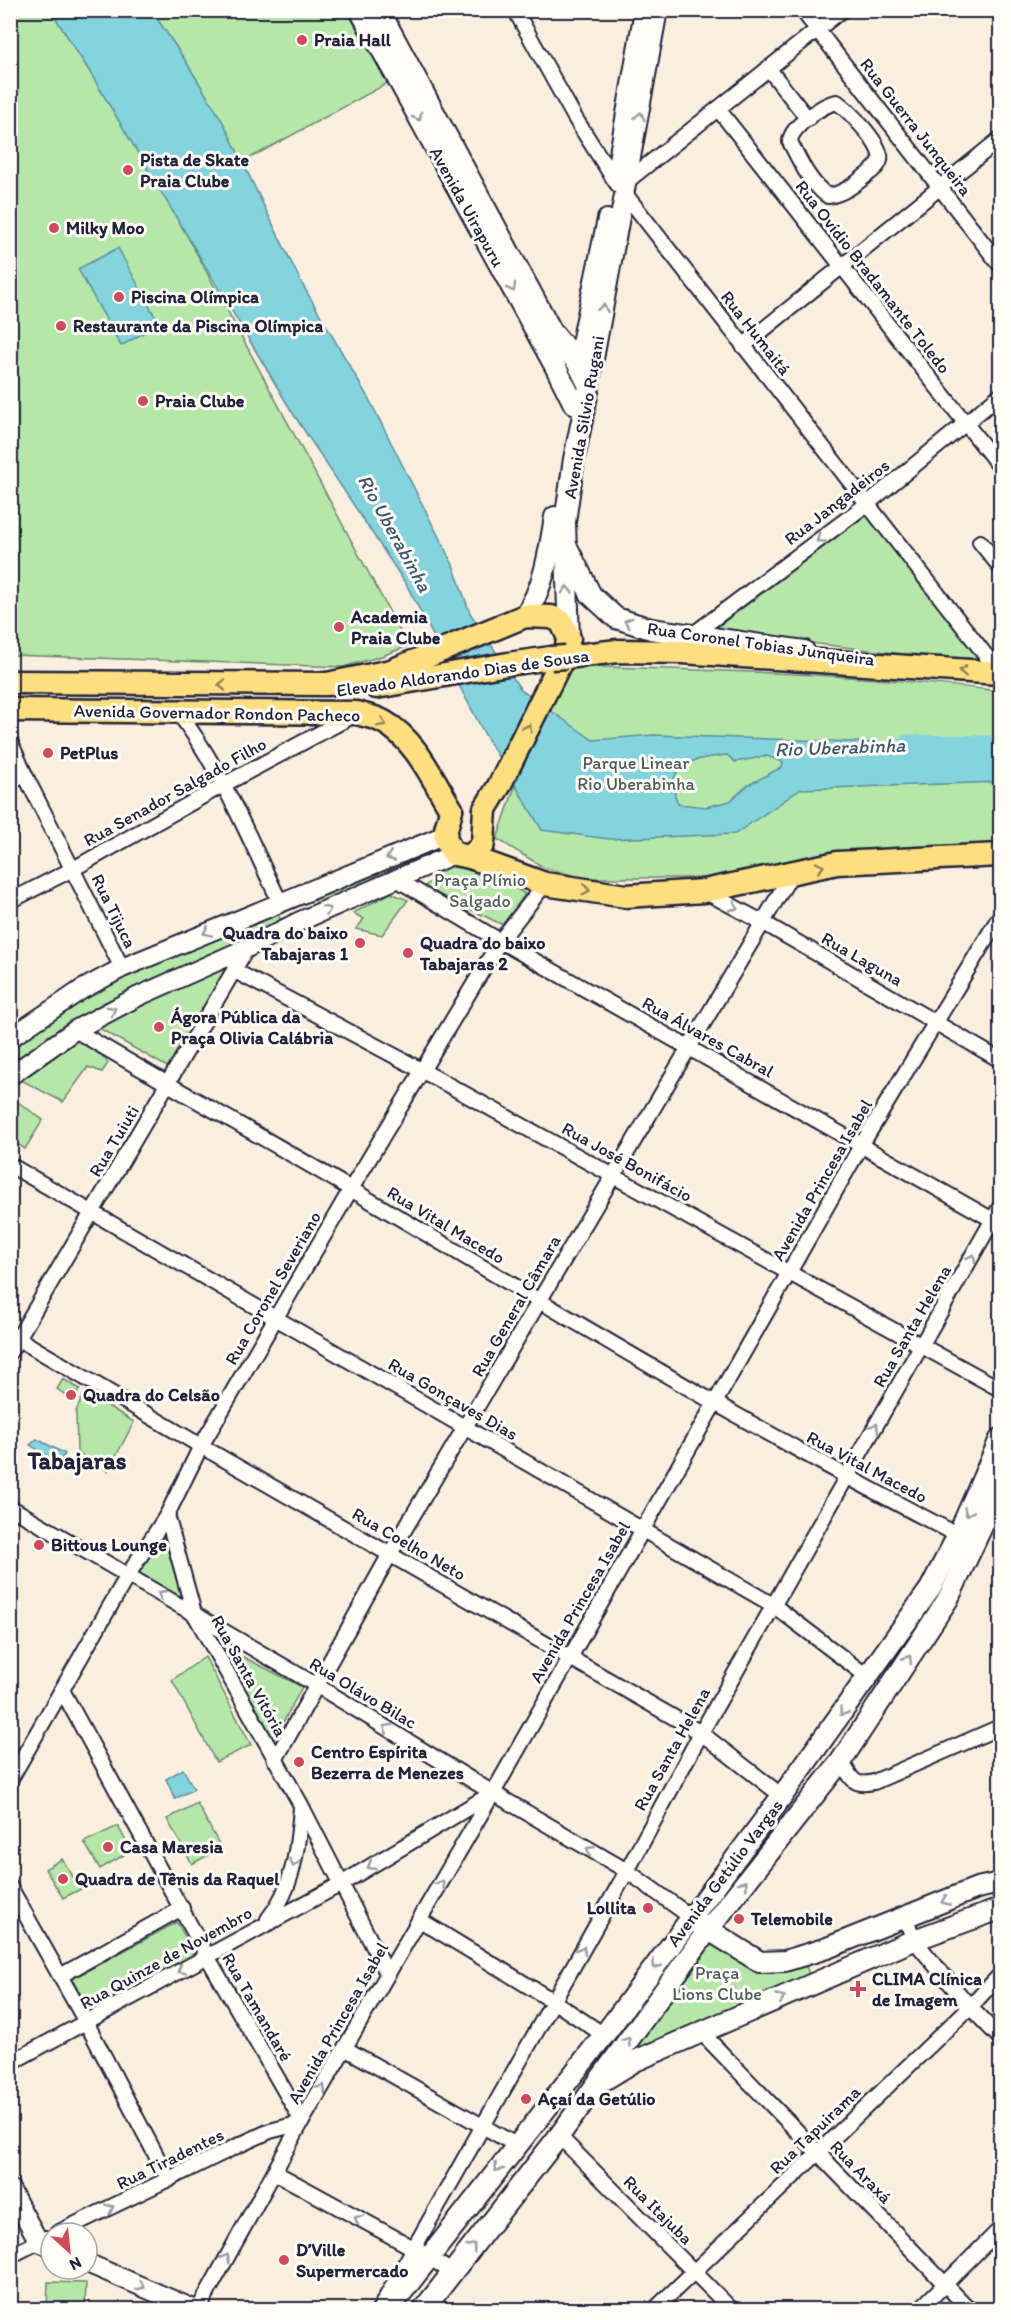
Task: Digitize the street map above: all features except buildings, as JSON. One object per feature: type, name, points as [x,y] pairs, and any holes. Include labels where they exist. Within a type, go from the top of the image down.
[{"type":"main road","name":"Avenida Uirapuru","points":[[360,10],[405,76],[552,332],[577,362],[589,386]]},
{"type":"main road","name":"Avenida Uirapuru","points":[[379,10],[405,76],[574,404]]},
{"type":"main road","name":"Avenida Silvio Rugani","points":[[525,616],[535,600],[548,560],[574,404],[577,362]]},
{"type":"main road","name":"Avenida Silvio Rugani","points":[[485,809],[499,786],[565,653],[562,651],[564,542],[573,469],[589,386]]},
{"type":"main road","name":"Rua Coronel Tobias Junqueira","points":[[564,542],[591,596],[616,618],[651,629],[934,669],[996,665]]},
{"type":"main road","name":"Avenida Governador Rondon Pacheco","points":[[10,682],[327,684],[391,671],[525,616]]},
{"type":"main road","points":[[525,616],[551,617],[561,621],[562,651]]},
{"type":"main road","name":"Elevado Aldorando Dias de Sousa","points":[[280,685],[300,692],[348,693],[508,664],[562,651],[682,652],[934,669]]},
{"type":"main road","name":"Avenida Governador Rondon Pacheco","points":[[10,710],[357,713],[383,721],[399,733],[415,751],[451,809]]},
{"type":"main road","points":[[451,809],[467,815],[485,809],[483,844],[456,849],[451,809]]},
{"type":"main road","points":[[456,849],[545,884],[626,896],[704,891],[837,863],[1000,855]]},
{"type":"main road","name":"Avenida Getúlio Vargas","points":[[388,2310],[420,2253],[516,2145],[575,2073],[868,1677],[939,1594],[958,1535],[1000,1439]]},
{"type":"main road","points":[[978,1489],[999,1492]]},
{"type":"main road","name":"Avenida Getúlio Vargas","points":[[423,2310],[559,2136],[708,1930],[841,1761],[999,1492]]},
{"type":"main road","points":[[691,1917],[760,1962],[785,1961],[828,1947],[977,1888],[1000,1882]]},
{"type":"main road","points":[[595,2085],[635,2061],[701,2032],[914,1940],[1000,1910]]},
{"type":"main road","points":[[575,2073],[571,2091],[580,2105]]},
{"type":"street","name":"Rua Humaitá","points":[[515,10],[575,118],[621,185],[742,346],[996,665]]},
{"type":"street","name":"Avenida Silvio Rugani","points":[[589,386],[621,185],[644,10]]},
{"type":"street","name":"Avenida Silvio Rugani","points":[[577,362],[621,185],[658,10]]},
{"type":"street","name":"Rua Guerra Junqueira","points":[[802,10],[1000,265]]},
{"type":"street","points":[[621,185],[842,10]]},
{"type":"street","points":[[768,68],[808,119]]},
{"type":"street","points":[[837,102],[849,111],[880,151],[881,159],[877,166],[839,194],[828,196],[819,191],[790,142],[790,136],[794,130],[808,119],[830,103],[837,102]]},
{"type":"street","name":"Rua Ovídio Bradamante Toledo","points":[[718,109],[1000,467]]},
{"type":"street","points":[[742,346],[1000,139]]},
{"type":"street","name":"Rua Jangadeiros","points":[[692,635],[867,504],[1000,394]]},
{"type":"street","points":[[980,543],[1000,567]]},
{"type":"street","points":[[176,710],[193,731],[223,785],[284,900],[294,924]]},
{"type":"street","name":"Rua Senador Salgado Filho","points":[[10,901],[73,869],[357,713]]},
{"type":"street","name":"Rua Tijuca","points":[[10,741],[122,968]]},
{"type":"street","points":[[10,782],[25,775]]},
{"type":"street","points":[[10,1038],[81,990],[122,968],[284,900],[456,849]]},
{"type":"street","points":[[10,1076],[75,1030],[139,996],[247,948],[294,924],[398,880],[456,849]]},
{"type":"street","name":"Rua General Câmara","points":[[275,1760],[390,1554],[792,873]]},
{"type":"street","name":"Rua Álvares Cabral","points":[[398,880],[500,942],[997,1222]]},
{"type":"street","name":"Rua Coronel Severiano","points":[[10,1780],[128,1575],[167,1515],[201,1446],[278,1318],[351,1189],[500,942],[545,884]]},
{"type":"street","name":"Rua Laguna","points":[[704,891],[764,923],[1000,1060]]},
{"type":"street","name":"Avenida Princesa Isabel","points":[[188,2308],[274,2172],[346,2049],[387,1973],[493,1793],[862,1144],[1000,916]]},
{"type":"street","name":"Rua Tuiuti","points":[[10,1352],[15,1336],[168,1086],[247,948]]},
{"type":"street","name":"Rua José Bonifácio","points":[[235,971],[614,1175],[1000,1389]]},
{"type":"street","name":"Rua Vital Macedo","points":[[75,1030],[168,1086],[351,1189],[714,1404],[845,1477],[958,1535]]},
{"type":"street","name":"Rua Gonçaves Dias","points":[[10,1165],[773,1605],[868,1677]]},
{"type":"street","name":"Rua Santa Helena","points":[[379,2310],[420,2253],[482,2126],[627,1871],[701,1733],[845,1477],[997,1222],[1000,1207]]},
{"type":"street","name":"Rua Coelho Neto","points":[[15,1336],[201,1446],[701,1733],[782,1796]]},
{"type":"street","name":"Rua Olávo Bilac","points":[[10,1507],[194,1613],[627,1871],[691,1917]]},
{"type":"street","name":"Rua Santa Vitória","points":[[167,1515],[194,1613],[302,1805],[387,1973]]},
{"type":"street","name":"Rua Tamandaré","points":[[62,1690],[207,1956],[302,2122]]},
{"type":"street","points":[[841,1761],[856,1782],[861,1785],[874,1782],[1000,1727]]},
{"type":"street","name":"Rua Quinze de Novembro","points":[[10,2063],[341,1884],[493,1793]]},
{"type":"street","points":[[265,1924],[277,1909],[289,1883],[295,1861],[302,1805]]},
{"type":"street","points":[[10,1887],[86,2022],[169,2180]]},
{"type":"street","points":[[60,1976],[182,1908]]},
{"type":"street","points":[[905,1916],[914,1940],[970,2007],[1000,2038]]},
{"type":"street","points":[[420,1920],[553,2001],[604,2035]]},
{"type":"street","name":"Rua Tapuirama","points":[[654,2310],[970,2007],[1000,1975]]},
{"type":"street","name":"Rua Araxá","points":[[701,2032],[970,2310]]},
{"type":"street","points":[[346,2049],[516,2145]]},
{"type":"street","name":"Rua Tiradentes","points":[[82,2221],[270,2132],[302,2122]]},
{"type":"street","name":"Rua Itajuba","points":[[559,2136],[732,2310]]},
{"type":"street","points":[[274,2172],[451,2272]]},
{"type":"street","points":[[10,2189],[39,2231]]},
{"type":"street","points":[[919,2310],[1000,2229]]},
{"type":"street","points":[[10,2256],[39,2245]]},
{"type":"street","points":[[99,2268],[188,2308]]},
{"type":"green space","name":"Praia Clube","points":[[11,11],[347,11],[388,83],[169,202],[408,646],[343,667],[11,655]]},
{"type":"green space","points":[[867,514],[984,664],[712,631]]},
{"type":"green space","name":"Parque Linear Rio Uberabinha","points":[[570,666],[732,671],[893,680],[1000,691],[1000,849],[837,855],[705,878],[582,878],[543,867],[497,839],[521,769]]},
{"type":"green space","points":[[433,845],[442,849],[327,904],[317,904],[312,895]]},
{"type":"green space","name":"Praça Plínio Salgado","points":[[451,864],[489,871],[525,894],[503,925],[424,887]]},
{"type":"green space","points":[[391,893],[408,900],[382,935],[356,929],[364,919],[353,913]]},
{"type":"green space","points":[[274,907],[282,922],[101,1004],[11,1063],[10,1045],[113,980]]},
{"type":"green space","points":[[229,964],[169,1068],[97,1027],[97,1023]]},
{"type":"green space","points":[[78,1040],[102,1056],[108,1063],[102,1072],[88,1067],[63,1102],[21,1080]]},
{"type":"green space","points":[[11,1097],[43,1120],[25,1149],[11,1140]]},
{"type":"green space","name":"Quadra do Celsão","points":[[63,1379],[80,1389],[73,1400],[57,1389]]},
{"type":"green space","points":[[85,1392],[134,1422],[108,1471],[77,1452],[76,1411]]},
{"type":"green space","points":[[162,1531],[182,1598],[137,1572]]},
{"type":"green space","points":[[218,1644],[302,1687],[273,1741]]},
{"type":"green space","points":[[205,1657],[251,1745],[216,1762],[172,1680]]},
{"type":"green space","points":[[197,1803],[221,1848],[192,1864],[167,1819]]},
{"type":"green space","name":"Casa Maresia","points":[[118,1826],[131,1851],[100,1869],[84,1842]]},
{"type":"green space","name":"Quadra de Tênis da Raquel","points":[[62,1859],[81,1889],[63,1898],[45,1869]]},
{"type":"green space","points":[[177,1922],[195,1956],[91,2013],[72,1979]]},
{"type":"green space","name":"Praça Lions Clube","points":[[708,1930],[760,1962],[802,1956],[813,1984],[595,2085]]},
{"type":"green space","points":[[48,2282],[86,2283],[85,2309],[47,2309]]},
{"type":"water","points":[[51,11],[152,11],[223,122],[301,282],[370,401],[453,565],[470,613],[521,690],[593,740],[654,735],[1000,747],[1000,782],[801,789],[735,834],[609,839],[542,830],[484,733],[406,584],[292,412],[88,69]],"holes":[[[727,755],[735,762],[767,756],[783,762],[782,767],[748,785],[730,801],[706,807],[678,804],[674,779],[684,765],[703,758]]]},
{"type":"water","name":"Piscina Olímpica","points":[[118,248],[159,324],[121,346],[78,269]]},
{"type":"water","points":[[37,1439],[65,1454],[58,1463],[30,1445]]},
{"type":"water","points":[[183,1769],[194,1789],[175,1799],[166,1779]]},
{"type":"waterway","name":"Rio Uberabinha","points":[[908,745],[1000,746]]},
{"type":"place","name":"Praia Hall","points":[[302,40]]},
{"type":"place","name":"Pista de Skate Praia Clube","points":[[128,170]]},
{"type":"place","name":"Milky Moo","points":[[54,228]]},
{"type":"place","name":"Piscina Olímpica","points":[[119,297]]},
{"type":"place","name":"Restaurante da Piscina Olímpica","points":[[61,326]]},
{"type":"place","name":"Praia Clube","points":[[143,401]]},
{"type":"place","name":"Academia Praia Clube","points":[[339,627]]},
{"type":"place","name":"PetPlus","points":[[48,753]]},
{"type":"place","name":"Quadra do baixo Tabajaras 1","points":[[360,943]]},
{"type":"place","name":"Quadra do baixo Tabajaras 2","points":[[408,953]]},
{"type":"place","name":"Ágora Pública da Praça Olivia Calábria","points":[[159,1027]]},
{"type":"place","name":"Quadra do Celsão","points":[[71,1395]]},
{"type":"place","name":"Bittous Lounge","points":[[39,1545]]},
{"type":"place","name":"Centro Espírita Bezerra de Menezes","points":[[299,1762]]},
{"type":"place","name":"Casa Maresia","points":[[108,1847]]},
{"type":"place","name":"Quadra de Tênis da Raquel","points":[[63,1879]]},
{"type":"place","name":"Lollita","points":[[648,1908]]},
{"type":"place","name":"Telemobile","points":[[739,1919]]},
{"type":"place","name":"CLIMA Clínica de Imagem","points":[[858,1989]]},
{"type":"place","name":"Açaí da Getúlio","points":[[526,2099]]},
{"type":"place","name":"D’Ville Supermercado","points":[[284,2260]]},
{"type":"district","name":"Tabajaras","points":[[77,1461]]}]
